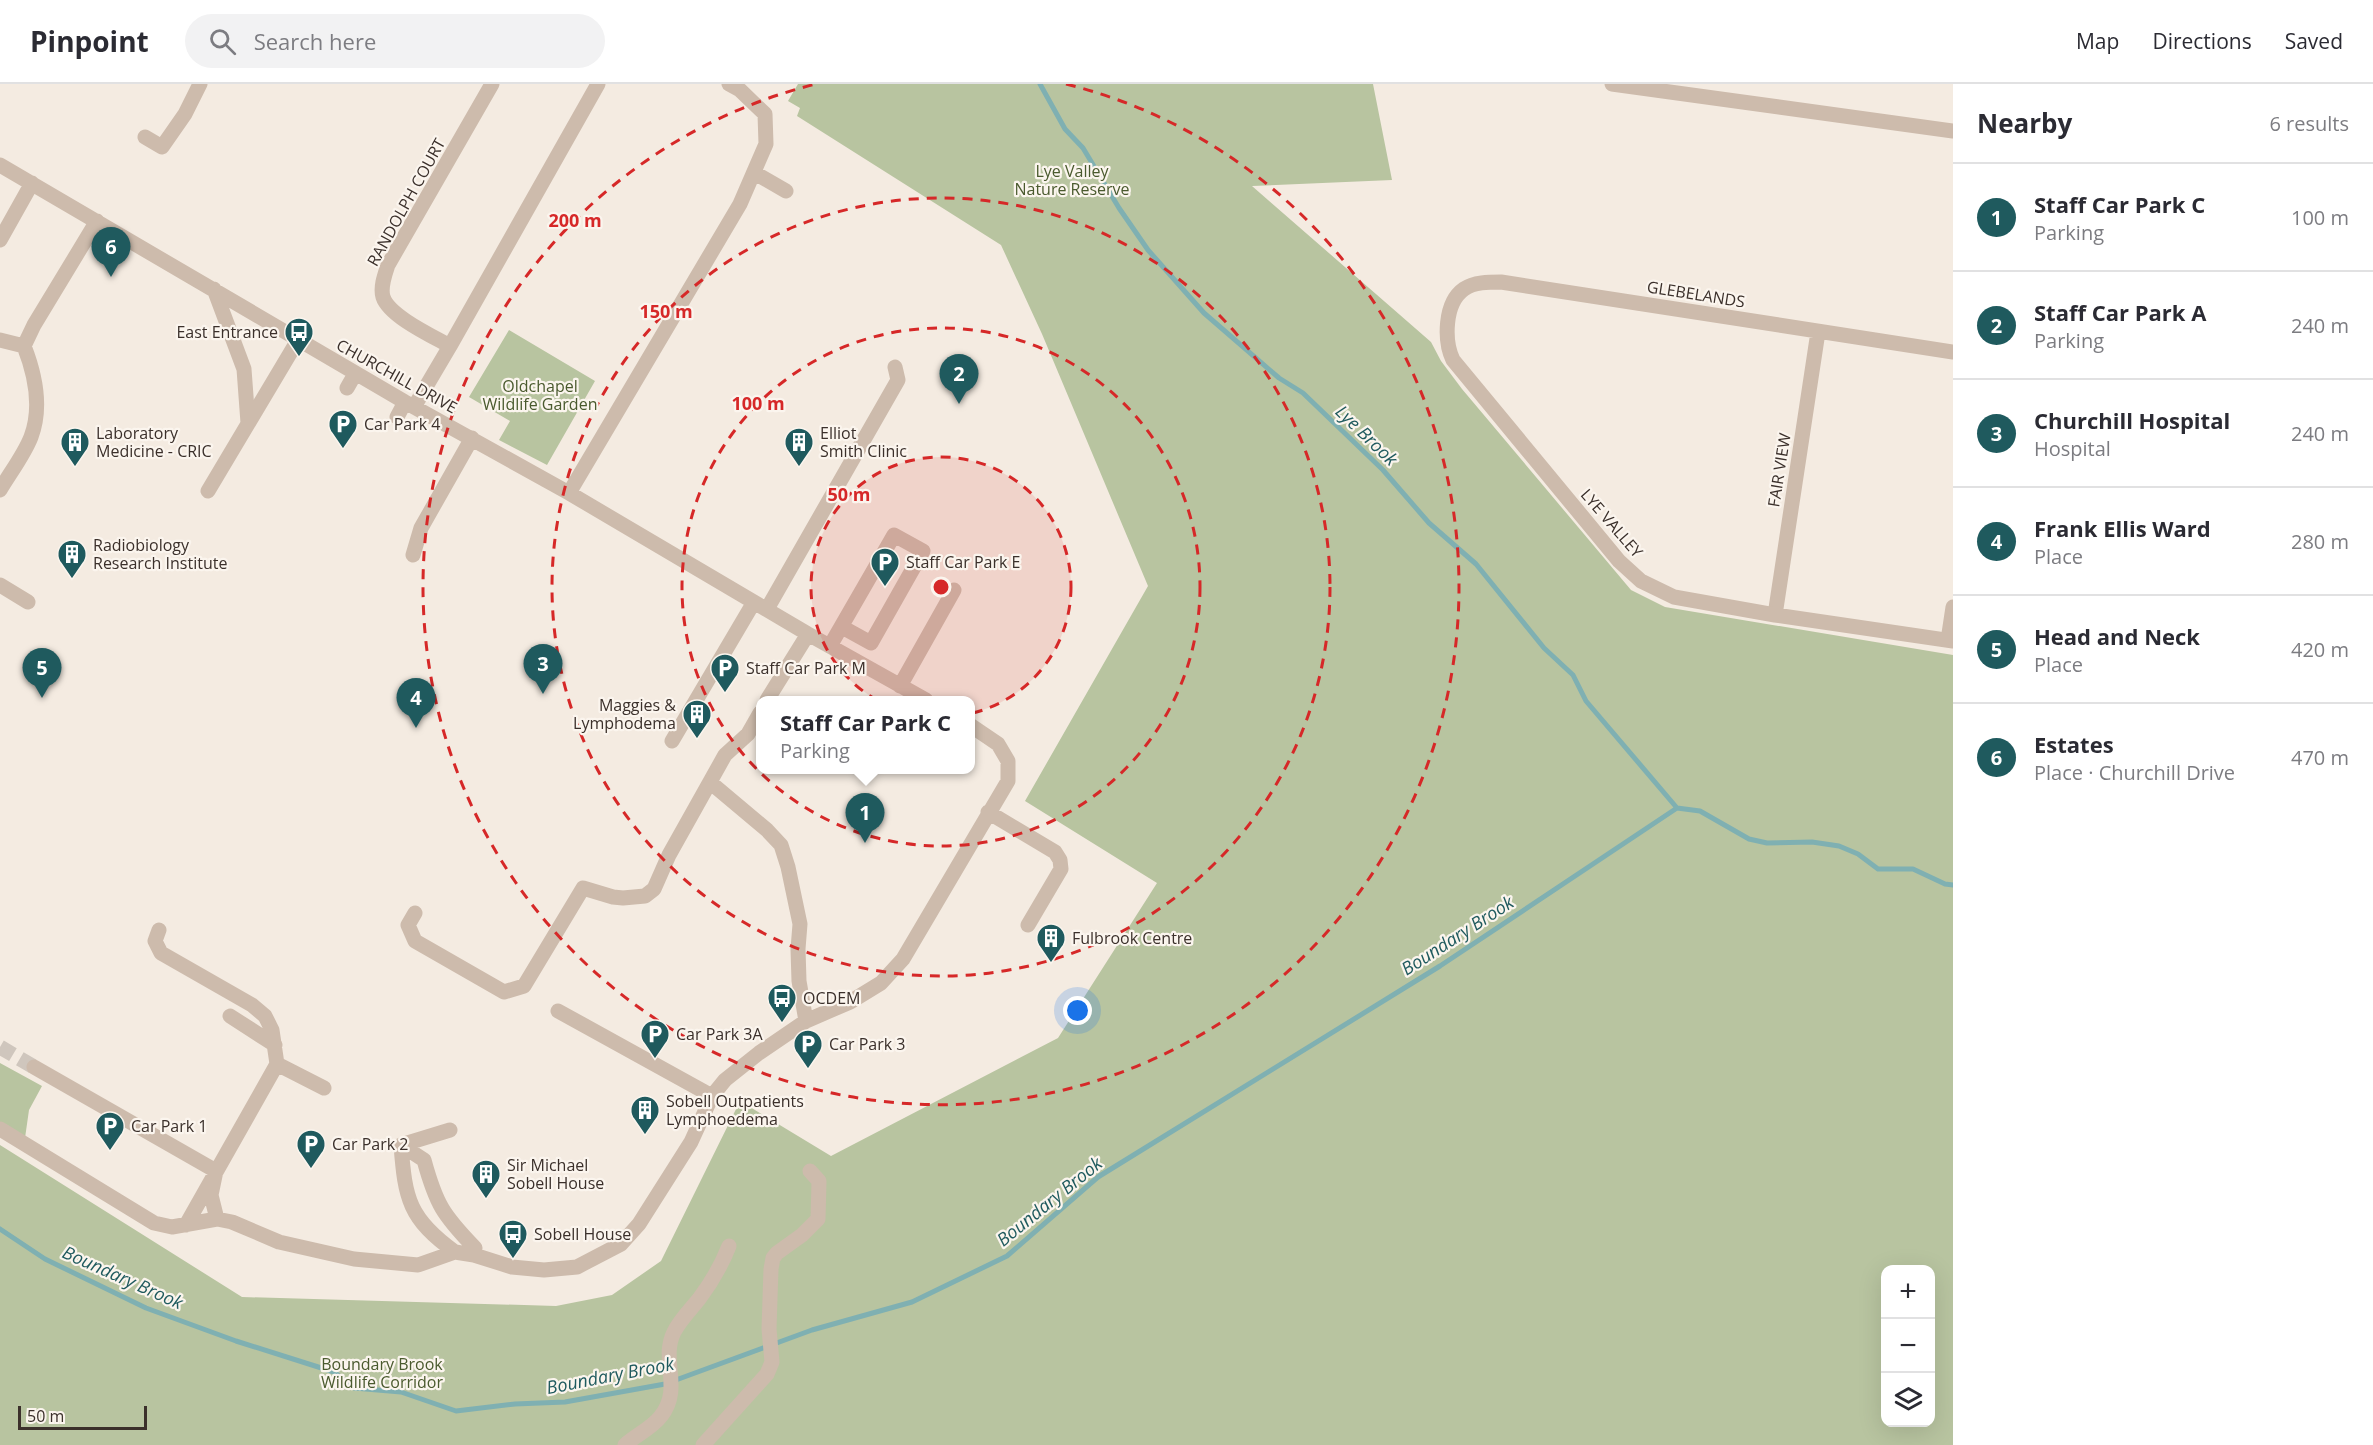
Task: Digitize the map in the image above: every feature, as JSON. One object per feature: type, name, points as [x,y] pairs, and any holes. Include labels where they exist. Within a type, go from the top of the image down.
[{"type":"street","points":[[145,137],[162,147],[185,114],[200,84]]},
{"type":"street","name":"RANDOLPH COURT","points":[[450,346],[389,308],[382,295],[384,276],[388,265],[492,84]]},
{"type":"street","points":[[397,417],[410,405],[450,346],[598,84]]},
{"type":"street","points":[[569,493],[734,214],[766,144],[765,114],[740,90],[729,84]]},
{"type":"street","points":[[1612,84],[1953,131]]},
{"type":"street","name":"CHURCHILL DRIVE","points":[[0,165],[355,374],[569,493],[808,634],[919,696]]},
{"type":"street","points":[[754,173],[786,191]]},
{"type":"street","points":[[0,240],[32,183]]},
{"type":"street","points":[[0,490],[31,437],[33,425],[36,402],[34,370],[24,346],[34,325],[97,221]]},
{"type":"street","name":"GLEBELANDS","points":[[1450,314],[1455,299],[1464,289],[1483,283],[1501,282],[1953,352]]},
{"type":"street","points":[[214,289],[244,369],[248,423]]},
{"type":"street","name":"LYE VALLEY","points":[[1450,314],[1447,339],[1453,360],[1619,561],[1641,581],[1674,597],[1775,615],[1950,641]]},
{"type":"street","name":"FAIR VIEW","points":[[1775,615],[1818,332]]},
{"type":"street","points":[[0,340],[24,346]]},
{"type":"street","points":[[208,491],[298,340]]},
{"type":"street","points":[[672,741],[761,605],[898,380],[895,367]]},
{"type":"street","points":[[346,388],[355,374]]},
{"type":"street","points":[[413,555],[421,528],[472,438]]},
{"type":"street","points":[[830,646],[894,535],[923,551],[871,643],[842,627]]},
{"type":"street","points":[[0,585],[28,602]]},
{"type":"street","points":[[900,686],[954,590]]},
{"type":"street","points":[[1950,641],[1953,607]]},
{"type":"street","points":[[769,696],[808,634]]},
{"type":"street","points":[[415,913],[408,925],[415,940],[504,992],[525,986],[583,888],[623,898],[645,896],[654,889],[669,855],[725,755],[748,734],[756,719]]},
{"type":"street","points":[[401,1145],[403,1180],[407,1195],[421,1222],[434,1237],[455,1252],[474,1255],[512,1268],[544,1270],[577,1267],[621,1244],[657,1199],[691,1142],[712,1096],[725,1080],[759,1053],[806,1021],[850,1002],[881,983],[903,959],[1008,781],[1008,761],[998,744],[975,728]]},
{"type":"street","points":[[711,783],[767,830],[781,845],[800,924],[799,981],[806,1021]]},
{"type":"street","points":[[988,812],[1055,852],[1060,860],[1061,869],[1028,925]]},
{"type":"street","points":[[159,930],[155,941],[161,952],[252,1005],[266,1016],[272,1030],[277,1064],[186,1225]]},
{"type":"street","points":[[558,1011],[712,1096]]},
{"type":"street","points":[[230,1016],[275,1045]]},
{"type":"street","points":[[277,1064],[324,1088]]},
{"type":"street","points":[[34,1067],[216,1171]]},
{"type":"street","points":[[0,1129],[154,1224],[172,1227],[217,1219],[232,1222],[279,1242],[354,1259],[418,1265],[455,1252]]},
{"type":"street","points":[[401,1145],[450,1130]]},
{"type":"street","points":[[401,1145],[424,1160],[435,1198],[450,1222],[475,1248],[474,1255]]},
{"type":"street","points":[[703,1445],[767,1374],[772,1359],[769,1336],[773,1258],[818,1219],[819,1181],[810,1170]]},
{"type":"street","points":[[216,1171],[211,1195],[217,1219]]},
{"type":"street","points":[[625,1445],[661,1417],[671,1400],[672,1380],[669,1359],[673,1333],[723,1263],[729,1246]]},
{"type":"green space","points":[[798,84],[1373,84],[1392,180],[1252,186],[1431,342],[1441,361],[1462,389],[1631,590],[1665,607],[1953,655],[1953,1445],[0,1445],[0,1145],[242,1297],[556,1306],[612,1295],[661,1261],[740,1101],[831,1156],[1058,1038],[1157,883],[1025,801],[1148,586],[1042,334],[1001,245],[797,116],[800,108],[788,101]]},
{"type":"green space","name":"Oldchapel Wildlife Garden","points":[[509,330],[595,381],[547,465],[499,440],[510,421],[469,397]]},
{"type":"green space","points":[[0,1063],[42,1086],[29,1110],[25,1138],[0,1123]]},
{"type":"waterway","name":"Lye Brook","points":[[1040,84],[1065,129],[1083,148],[1119,208],[1148,250],[1204,313],[1279,378],[1303,393],[1383,470],[1429,523],[1476,564],[1544,648],[1573,675],[1586,701],[1677,808]]},
{"type":"waterway","name":"Boundary Brook","points":[[0,1229],[45,1259],[146,1308],[236,1341],[334,1372],[354,1388],[401,1392],[456,1411],[515,1404],[565,1402],[665,1384],[812,1330],[912,1302],[1007,1256],[1098,1177],[1440,966],[1677,808],[1700,811],[1749,839],[1767,843],[1812,842],[1839,846],[1858,854],[1878,869],[1913,869],[1945,884],[1953,885]]},
{"type":"tunnel","points":[[0,1047],[34,1067]]},
{"type":"place","name":"Estates","points":[[111,277]]},
{"type":"place","name":"East Entrance","points":[[299,358]]},
{"type":"place","name":"Staff Car Park A","points":[[959,404]]},
{"type":"place","name":"Car Park 4","points":[[343,450]]},
{"type":"place","name":"Laboratory Medicine - CRIC","points":[[75,468]]},
{"type":"place","name":"Elliot Smith Clinic","points":[[799,468]]},
{"type":"place","name":"Radiobiology Research Institute","points":[[72,580]]},
{"type":"place","name":"Staff Car Park E","points":[[885,588]]},
{"type":"place","name":"Churchill Hospital","points":[[543,694]]},
{"type":"place","name":"Staff Car Park M","points":[[725,694]]},
{"type":"place","name":"Head and Neck","points":[[42,698]]},
{"type":"place","name":"Frank Ellis Ward","points":[[416,728]]},
{"type":"place","name":"Maggies & Lymphodema","points":[[697,740]]},
{"type":"place","name":"Staff Car Park C","points":[[865,843]]},
{"type":"place","name":"Fulbrook Centre","points":[[1051,964]]},
{"type":"place","name":"OCDEM","points":[[782,1024]]},
{"type":"place","name":"Car Park 3A","points":[[655,1060]]},
{"type":"place","name":"Car Park 3","points":[[808,1070]]},
{"type":"place","name":"Sobell Outpatients Lymphoedema","points":[[645,1136]]},
{"type":"place","name":"Car Park 1","points":[[110,1152]]},
{"type":"place","name":"Car Park 2","points":[[311,1170]]},
{"type":"place","name":"Sir Michael Sobell House","points":[[486,1200]]},
{"type":"place","name":"Sobell House","points":[[513,1260]]},
{"type":"park label","name":"Lye Valley Nature Reserve","points":[[1072,180]]},
{"type":"park label","name":"Boundary Brook Wildlife Corridor","points":[[382,1373]]}]
